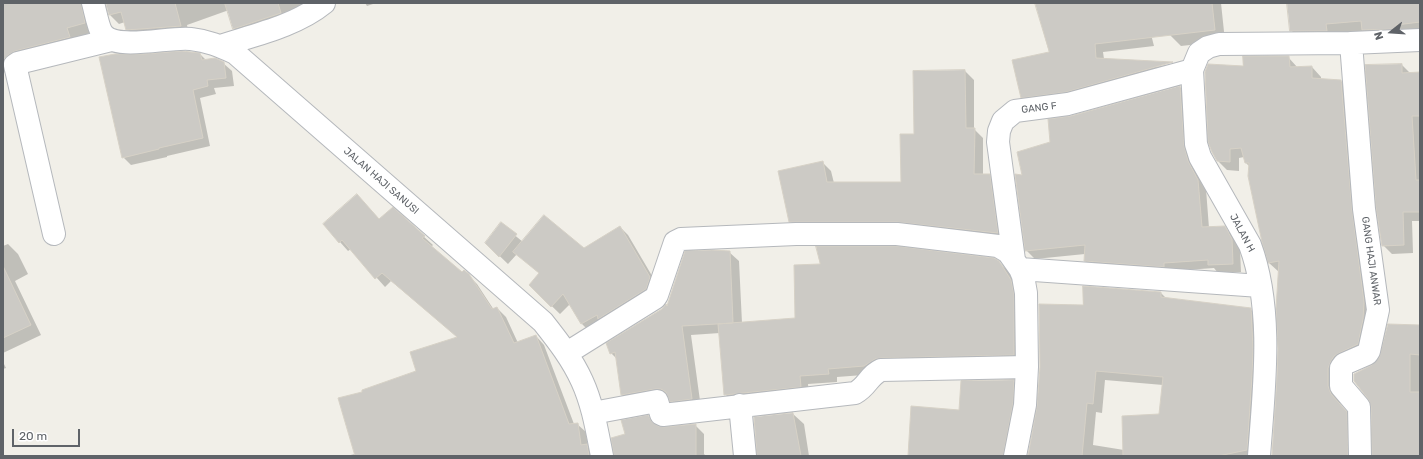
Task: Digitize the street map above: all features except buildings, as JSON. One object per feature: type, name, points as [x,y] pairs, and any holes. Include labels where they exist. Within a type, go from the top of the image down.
[{"type":"street","points":[[93,3],[101,32],[111,40]]},
{"type":"street","points":[[220,46],[296,21],[313,12],[324,3]]},
{"type":"street","name":"JALAN HAJI SANUSI","points":[[54,234],[15,65],[111,40],[122,42],[190,38],[220,46],[235,53],[543,322],[567,353],[583,382],[593,413],[602,456]]},
{"type":"street","points":[[1351,43],[1420,40]]},
{"type":"street","name":"JALAN H","points":[[1259,456],[1265,376],[1264,325],[1260,286],[1255,259],[1250,245],[1200,158],[1196,144],[1192,70],[1199,53],[1208,47],[1219,44],[1351,43]]},
{"type":"street","name":"GANG HAJI ANWAR","points":[[1351,43],[1364,209],[1378,310],[1369,351],[1367,354],[1344,364],[1341,368],[1342,386],[1359,407],[1360,456]]},
{"type":"street","name":"GANG F","points":[[1015,456],[1025,405],[1027,367],[1026,293],[1023,276],[1017,265],[998,142],[999,131],[1003,121],[1015,111],[1068,104],[1192,70]]},
{"type":"street","points":[[567,353],[655,298],[675,242],[681,239],[796,234],[897,234],[998,246],[1008,252],[1017,265],[1260,286]]},
{"type":"street","points":[[593,413],[656,400],[661,414],[663,415],[855,393],[863,389],[874,373],[881,370],[1027,367]]},
{"type":"street","points":[[740,405],[745,456]]}]
